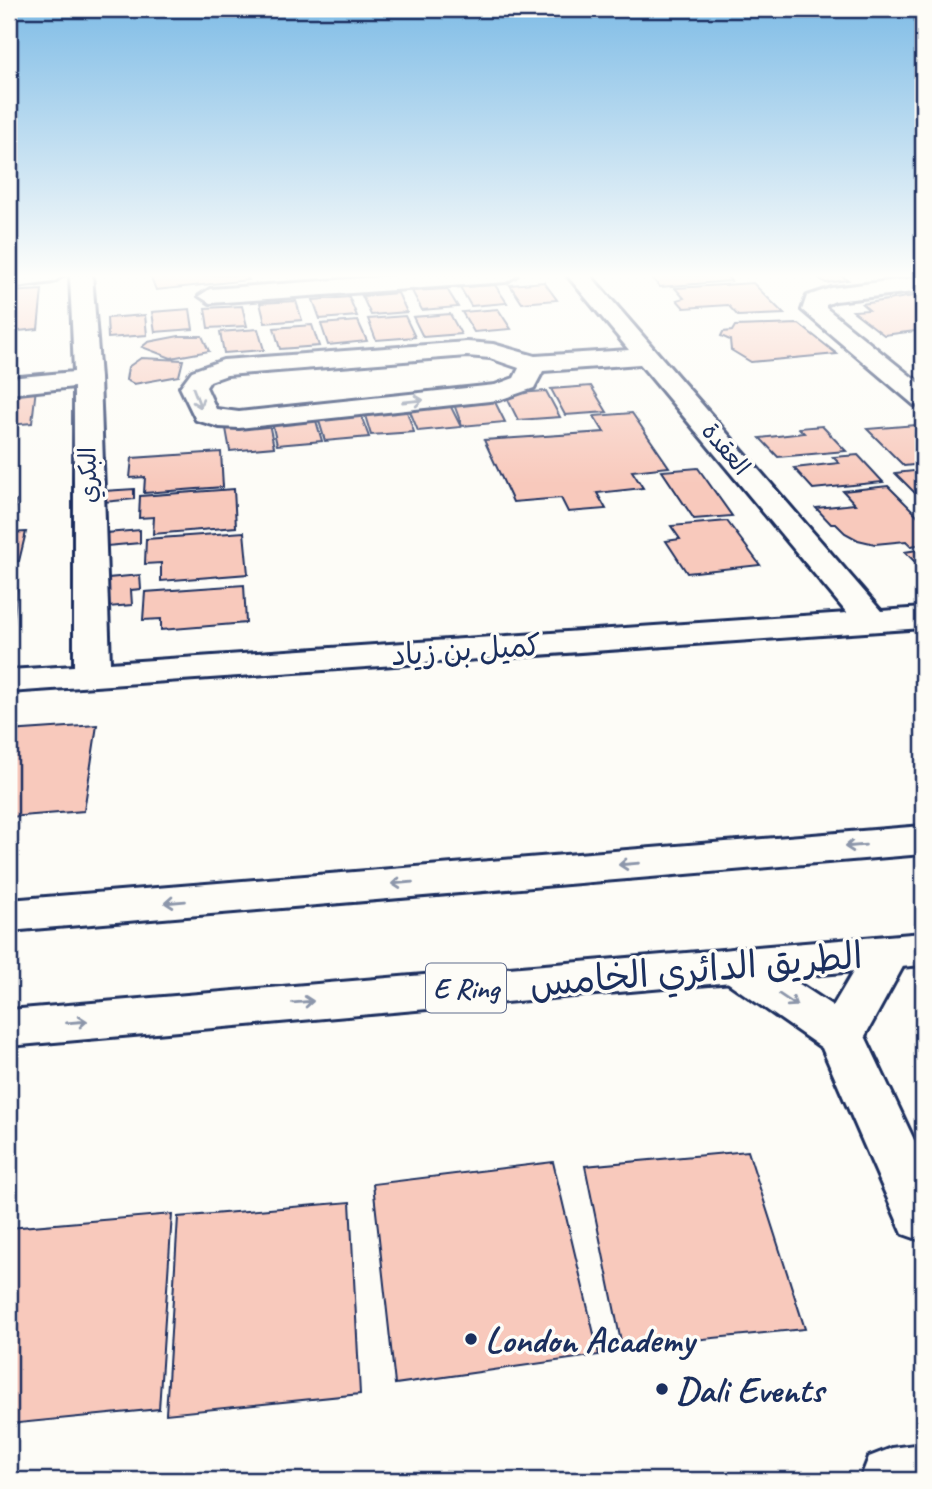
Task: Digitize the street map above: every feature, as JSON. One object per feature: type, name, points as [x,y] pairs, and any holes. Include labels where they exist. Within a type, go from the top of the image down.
[{"type":"street","name":"البكري","points":[[85,344],[92,676]]},
{"type":"street","name":"العقدة","points":[[636,344],[873,622]]},
{"type":"street","points":[[856,344],[923,399]]},
{"type":"street","points":[[533,364],[525,383],[510,390],[239,420],[219,419],[205,414],[193,387],[201,376],[223,368],[467,349],[493,351],[533,364],[646,356]]},
{"type":"street","points":[[9,386],[87,378]]},
{"type":"street","name":"كميل بن زياد","points":[[9,681],[923,618]]},
{"type":"street","points":[[9,916],[923,840]]},
{"type":"street","points":[[841,1036],[906,950]]},
{"type":"street","name":"الطريق الدائري الخامس","points":[[9,1028],[906,950]]},
{"type":"street","points":[[736,965],[841,1036],[923,1217]]},
{"type":"street","points":[[892,1480],[923,1476]]},
{"type":"building","points":[[145,344],[206,344],[209,351],[171,358],[142,347]]},
{"type":"building","points":[[222,344],[262,344],[264,350],[224,353]]},
{"type":"building","points":[[279,344],[319,346],[280,349]]},
{"type":"building","points":[[730,344],[825,344],[837,354],[751,362],[731,350]]},
{"type":"building","points":[[141,358],[183,360],[179,376],[134,384],[126,380],[128,367]]},
{"type":"building","points":[[591,386],[607,412],[565,415],[551,389]]},
{"type":"building","points":[[36,388],[32,423],[9,425],[9,390]]},
{"type":"building","points":[[546,391],[560,417],[518,420],[505,394]]},
{"type":"building","points":[[492,396],[505,422],[462,426],[452,399]]},
{"type":"building","points":[[448,401],[461,427],[418,431],[407,404]]},
{"type":"building","points":[[405,406],[414,432],[371,435],[363,409]]},
{"type":"building","points":[[359,410],[369,437],[325,441],[317,414]]},
{"type":"building","points":[[632,413],[669,467],[632,471],[643,488],[597,493],[606,509],[568,512],[561,498],[513,502],[484,440],[604,432],[594,416]]},
{"type":"building","points":[[314,414],[322,441],[277,445],[271,418]]},
{"type":"building","points":[[268,419],[274,447],[230,451],[225,423]]},
{"type":"building","points":[[916,425],[923,432],[923,464],[904,466],[867,429]]},
{"type":"building","points":[[822,426],[846,451],[778,457],[760,438],[804,433],[799,428]]},
{"type":"building","points":[[221,452],[223,487],[144,493],[145,477],[130,478],[132,458]]},
{"type":"building","points":[[858,455],[883,482],[813,489],[794,468],[839,463],[833,457]]},
{"type":"building","points":[[698,468],[732,516],[694,519],[662,471]]},
{"type":"building","points":[[923,470],[923,496],[918,496],[895,473]]},
{"type":"building","points":[[888,486],[923,521],[923,544],[911,546],[906,541],[875,544],[858,540],[836,524],[831,524],[816,508],[855,504],[843,491]]},
{"type":"building","points":[[134,489],[134,499],[104,502],[104,491]]},
{"type":"building","points":[[234,489],[236,527],[153,534],[154,517],[139,518],[140,496]]},
{"type":"building","points":[[16,501],[13,524],[9,525],[9,502]]},
{"type":"building","points":[[727,521],[760,565],[687,573],[666,541],[680,539],[671,526]]},
{"type":"building","points":[[140,530],[140,543],[107,546],[107,533]]},
{"type":"building","points":[[26,532],[19,561],[9,562],[9,533]]},
{"type":"building","points":[[244,532],[248,574],[161,581],[161,563],[145,564],[146,539]]},
{"type":"building","points":[[923,549],[923,570],[905,552]]},
{"type":"building","points":[[140,575],[141,589],[131,590],[132,605],[108,607],[108,578]]},
{"type":"building","points":[[244,585],[246,623],[161,630],[161,619],[143,620],[145,592]]},
{"type":"building","points":[[17,589],[12,634],[9,634],[9,590]]},
{"type":"building","points":[[97,725],[84,811],[9,817],[9,731]]},
{"type":"building","points":[[748,1151],[805,1329],[622,1347],[585,1166]]},
{"type":"building","points":[[553,1162],[599,1355],[395,1384],[373,1184]]},
{"type":"building","points":[[350,1202],[360,1394],[166,1414],[178,1217]]},
{"type":"building","points":[[172,1214],[159,1409],[9,1424],[9,1228]]},
{"type":"place","name":"London Academy","points":[[471,1339]]},
{"type":"place","name":"Dali Events","points":[[662,1389]]}]
